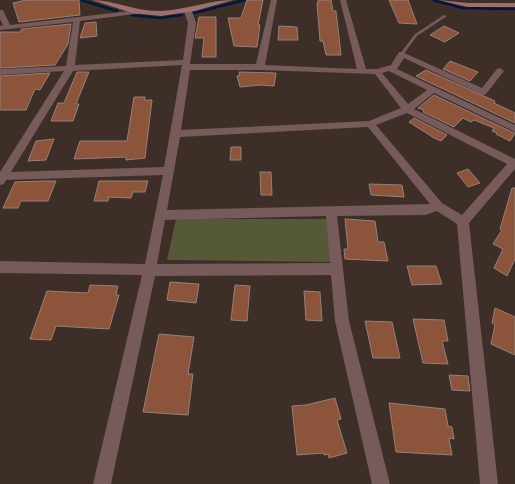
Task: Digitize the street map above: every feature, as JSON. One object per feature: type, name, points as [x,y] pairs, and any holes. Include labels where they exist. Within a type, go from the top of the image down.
[{"type":"street","points":[[95,0],[135,12]]},
{"type":"street","points":[[0,28],[135,12],[160,14],[188,11],[230,0]]},
{"type":"street","points":[[260,67],[274,0]]},
{"type":"street","points":[[342,0],[362,70]]},
{"type":"street","points":[[441,0],[468,5],[515,5]]},
{"type":"street","points":[[102,484],[150,270],[176,134],[192,23],[188,11]]},
{"type":"street","points":[[0,12],[8,27]]},
{"type":"street","points":[[2,179],[70,68],[77,19]]},
{"type":"street","points":[[0,72],[186,64],[362,70],[377,72],[391,69],[396,65],[402,54],[483,92],[500,71]]},
{"type":"street","points":[[391,69],[515,129]]},
{"type":"street","points":[[377,72],[407,109],[514,163],[463,222],[489,484]]},
{"type":"street","points":[[176,134],[370,124],[407,109],[432,90]]},
{"type":"street","points":[[370,124],[438,206],[463,222]]},
{"type":"street","points":[[0,162],[12,162]]},
{"type":"street","points":[[2,179],[169,171]]},
{"type":"street","points":[[160,215],[425,210],[438,206]]},
{"type":"street","points":[[332,212],[342,321],[350,360],[381,484]]},
{"type":"street","points":[[0,267],[150,270],[337,269]]},
{"type":"lane","points":[[402,54],[416,35],[445,16]]},
{"type":"green space","points":[[176,219],[328,219],[330,262],[167,260]]},
{"type":"building","points":[[26,0],[79,0],[80,15],[19,22],[13,3]]},
{"type":"building","points":[[247,0],[263,0],[258,25],[260,25],[257,47],[234,46],[228,18],[241,18]]},
{"type":"building","points":[[318,0],[331,0],[333,11],[336,11],[341,55],[326,55],[323,41],[320,41]]},
{"type":"building","points":[[389,0],[408,0],[417,24],[399,23]]},
{"type":"building","points":[[199,17],[216,17],[216,57],[202,57],[204,38],[195,38]]},
{"type":"building","points":[[96,22],[97,36],[80,38],[85,23]]},
{"type":"building","points":[[71,24],[68,44],[55,65],[0,68],[0,32],[21,32],[21,29]]},
{"type":"building","points":[[279,26],[297,27],[298,40],[278,40]]},
{"type":"building","points":[[444,26],[459,33],[445,42],[430,35]]},
{"type":"building","points":[[450,61],[478,72],[470,81],[443,69]]},
{"type":"building","points":[[426,70],[495,101],[494,103],[515,113],[515,123],[416,76]]},
{"type":"building","points":[[77,72],[89,72],[76,104],[79,104],[73,121],[51,121],[58,103],[64,103]]},
{"type":"building","points":[[239,72],[276,73],[274,86],[261,85],[240,87],[237,76],[240,75]]},
{"type":"building","points":[[50,73],[40,90],[35,89],[26,110],[0,110],[0,76]]},
{"type":"building","points":[[434,95],[515,133],[510,141],[492,131],[494,128],[474,120],[471,122],[463,118],[454,127],[423,112],[424,110],[418,108]]},
{"type":"building","points":[[134,97],[145,97],[144,100],[152,100],[145,158],[126,160],[126,157],[74,159],[80,141],[127,141]]},
{"type":"building","points":[[414,118],[447,135],[441,141],[434,138],[409,122]]},
{"type":"building","points":[[54,139],[46,160],[28,161],[36,141]]},
{"type":"building","points":[[231,147],[241,147],[241,160],[230,160]]},
{"type":"building","points":[[468,169],[480,183],[468,187],[457,173]]},
{"type":"building","points":[[260,172],[271,172],[272,195],[261,195]]},
{"type":"building","points":[[56,181],[48,201],[21,201],[18,208],[3,208],[15,182]]},
{"type":"building","points":[[99,181],[148,181],[145,192],[133,192],[131,198],[109,197],[108,201],[94,201]]},
{"type":"building","points":[[369,184],[402,185],[404,197],[371,195]]},
{"type":"building","points":[[512,188],[515,188],[515,259],[507,276],[494,268],[503,249],[493,244],[502,230],[500,229]]},
{"type":"building","points":[[345,219],[375,221],[378,242],[384,242],[388,261],[345,259],[344,249],[348,249]]},
{"type":"building","points":[[407,266],[436,266],[442,284],[412,285]]},
{"type":"building","points":[[170,282],[199,284],[196,303],[167,300]]},
{"type":"building","points":[[90,285],[118,286],[116,295],[119,295],[109,329],[56,326],[51,340],[30,339],[47,291],[88,293]]},
{"type":"building","points":[[235,285],[250,286],[247,321],[231,320]]},
{"type":"building","points":[[304,291],[320,292],[322,321],[306,320]]},
{"type":"building","points":[[495,308],[515,317],[515,355],[491,344],[495,325],[492,323]]},
{"type":"building","points":[[413,319],[444,320],[448,341],[442,341],[448,364],[423,363]]},
{"type":"building","points":[[365,321],[392,322],[400,358],[373,358]]},
{"type":"building","points":[[159,334],[194,337],[188,374],[193,374],[188,415],[143,412]]},
{"type":"building","points":[[449,375],[468,376],[470,391],[452,390]]},
{"type":"building","points":[[335,398],[341,419],[337,420],[347,453],[329,458],[328,454],[324,455],[324,453],[297,455],[292,406],[306,405]]},
{"type":"building","points":[[389,403],[445,409],[448,426],[452,427],[454,439],[449,438],[452,455],[396,452]]},
{"type":"waterway","points":[[81,0],[117,11]]},
{"type":"waterway","points":[[190,14],[245,0]]},
{"type":"waterway","points":[[433,0],[462,8],[515,9]]},
{"type":"waterway","points":[[131,15],[160,18],[182,15]]}]
